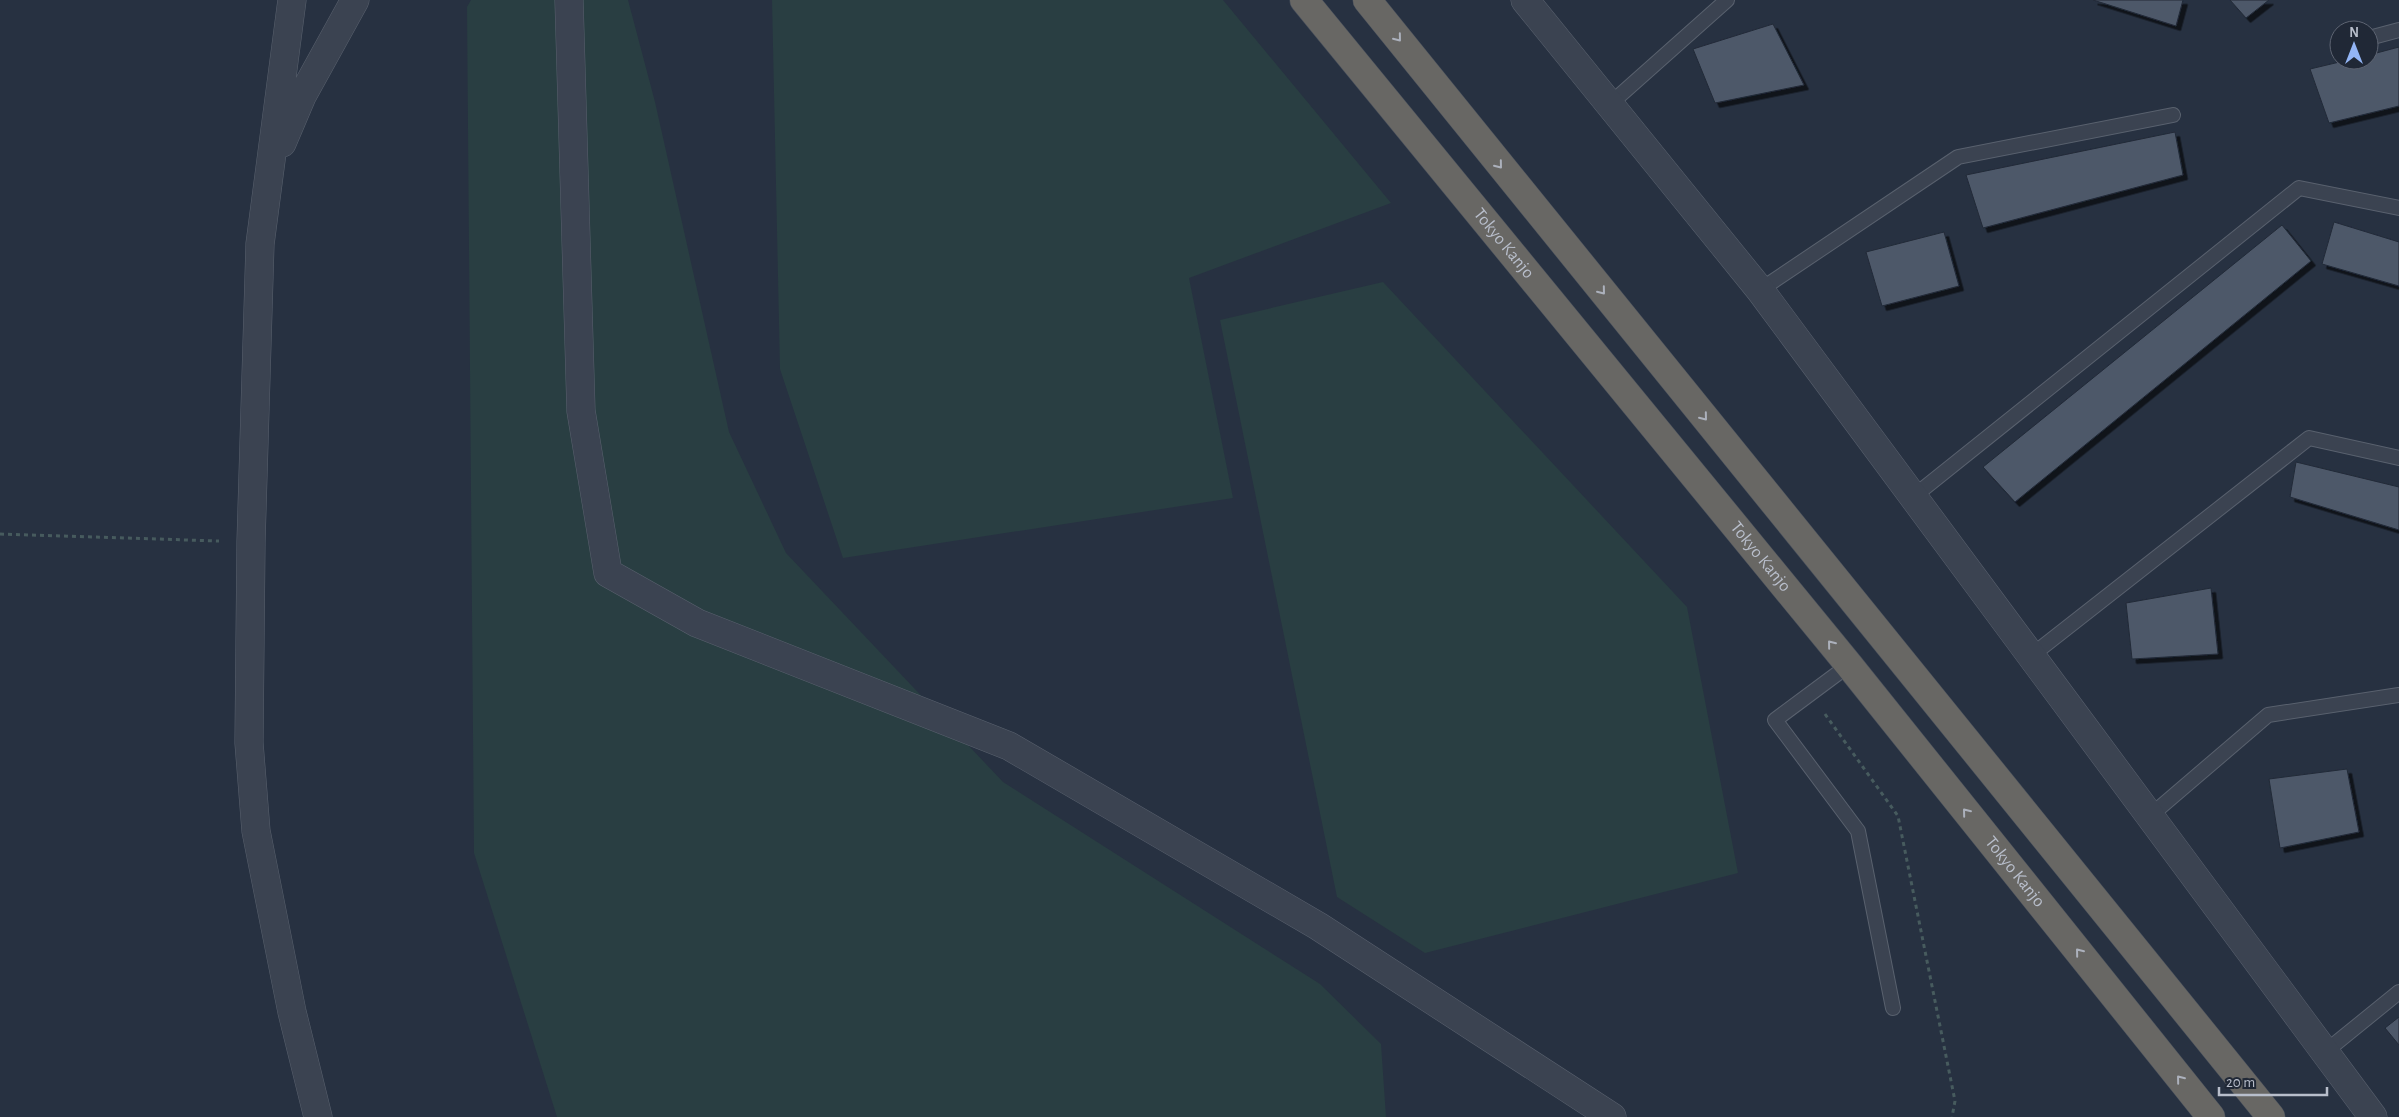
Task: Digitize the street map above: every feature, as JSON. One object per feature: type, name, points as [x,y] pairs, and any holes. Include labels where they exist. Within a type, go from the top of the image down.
[{"type":"highway","name":"Tokyo Kanjo","points":[[1304,0],[1849,666],[2211,1117]]},
{"type":"highway","points":[[1367,0],[2271,1117]]},
{"type":"street","points":[[292,0],[272,166],[260,244],[251,542],[249,743],[256,832],[292,1012],[318,1117]]},
{"type":"street","points":[[272,166],[302,96],[355,0]]},
{"type":"street","points":[[569,0],[581,411],[608,573],[696,623],[1009,746],[1318,926],[1612,1117]]},
{"type":"street","points":[[1525,0],[1760,290],[2373,1117]]},
{"type":"lane","points":[[1609,105],[1726,0]]},
{"type":"lane","points":[[2379,35],[2399,30]]},
{"type":"lane","points":[[1760,290],[1958,157],[2173,115]]},
{"type":"lane","points":[[1913,497],[2299,188],[2399,208]]},
{"type":"lane","points":[[2031,656],[2309,438],[2399,458]]},
{"type":"lane","points":[[1849,666],[1776,720],[1858,831],[1893,1008]]},
{"type":"lane","points":[[2150,816],[2268,715],[2399,695]]},
{"type":"lane","points":[[2324,1052],[2399,992]]},
{"type":"path","points":[[0,534],[251,542]]},
{"type":"path","points":[[1810,693],[1898,816],[1955,1100],[1952,1117]]},
{"type":"green space","points":[[471,0],[628,0],[655,102],[729,432],[786,553],[1003,782],[1320,984],[1381,1044],[1386,1117],[557,1117],[474,853],[467,7]]},
{"type":"green space","points":[[772,0],[1223,0],[1391,203],[1189,278],[1233,498],[843,558],[780,369]]},
{"type":"green space","points":[[1383,282],[1687,607],[1738,873],[1425,953],[1337,897],[1220,320]]},
{"type":"building","points":[[2093,0],[2183,0],[2176,26]]},
{"type":"building","points":[[2230,0],[2269,0],[2246,18]]},
{"type":"building","points":[[1773,24],[1804,85],[1715,103],[1693,49]]},
{"type":"building","points":[[2399,47],[2399,106],[2329,123],[2310,69],[2329,64],[2329,70],[2379,70],[2379,52]]},
{"type":"building","points":[[2175,132],[2183,175],[1983,228],[1966,175]]},
{"type":"building","points":[[2334,222],[2399,242],[2399,286],[2322,264]]},
{"type":"building","points":[[2282,225],[2311,261],[2015,502],[1983,467]]},
{"type":"building","points":[[1944,232],[1959,286],[1882,306],[1866,252]]},
{"type":"building","points":[[2296,462],[2399,487],[2399,530],[2290,497]]},
{"type":"building","points":[[2211,588],[2218,654],[2132,659],[2126,603]]},
{"type":"building","points":[[2347,769],[2359,832],[2280,848],[2269,779]]},
{"type":"building","points":[[2399,1017],[2399,1045],[2385,1028]]}]
